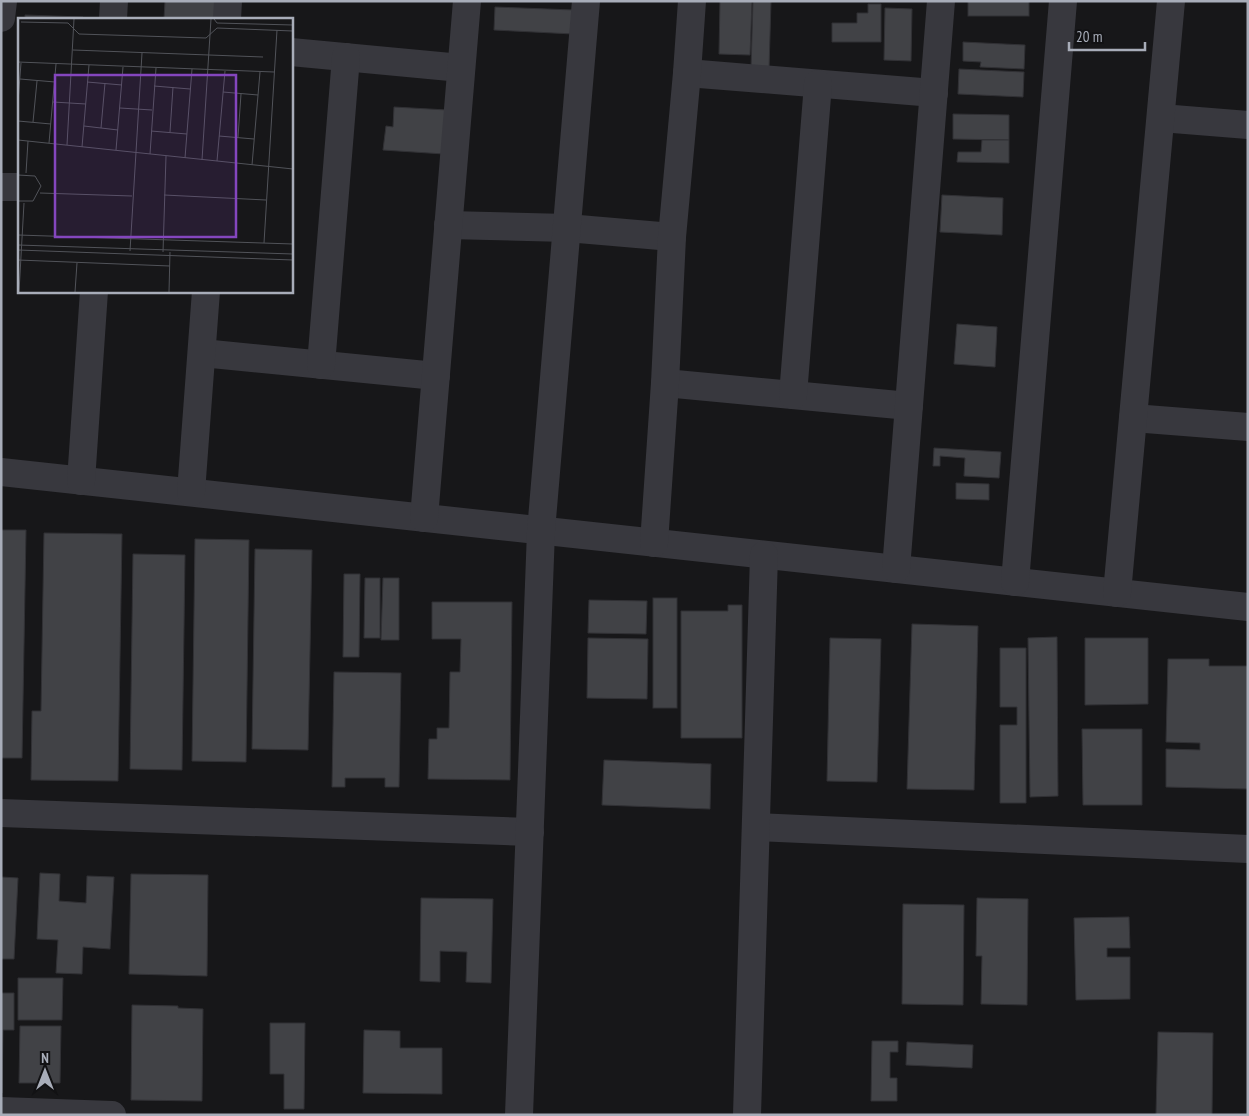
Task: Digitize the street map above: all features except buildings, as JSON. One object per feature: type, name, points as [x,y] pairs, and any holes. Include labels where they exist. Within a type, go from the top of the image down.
[{"type":"street","points":[[1,18],[3,1]]},
{"type":"street","points":[[113,18],[114,1]]},
{"type":"street","points":[[227,18],[228,1]]},
{"type":"street","points":[[424,518],[467,1]]},
{"type":"street","points":[[520,1115],[542,531],[586,1]]},
{"type":"street","points":[[654,543],[665,383],[672,237],[692,1]]},
{"type":"street","points":[[896,569],[941,1]]},
{"type":"street","points":[[1015,582],[1063,1]]},
{"type":"street","points":[[1118,593],[1171,1]]},
{"type":"street","points":[[292,52],[462,68]]},
{"type":"street","points":[[321,365],[346,58]]},
{"type":"street","points":[[687,73],[934,93]]},
{"type":"street","points":[[793,395],[818,84]]},
{"type":"street","points":[[1161,118],[1248,125]]},
{"type":"street","points":[[1,187],[18,187]]},
{"type":"street","points":[[448,224],[567,228],[672,237]]},
{"type":"street","points":[[81,481],[94,292]]},
{"type":"street","points":[[191,492],[206,292]]},
{"type":"street","points":[[202,353],[436,376]]},
{"type":"street","points":[[665,383],[908,406]]},
{"type":"street","points":[[1133,418],[1248,427]]},
{"type":"street","points":[[1,472],[1248,607]]},
{"type":"street","points":[[747,1115],[764,554]]},
{"type":"street","points":[[1,813],[530,832]]},
{"type":"street","points":[[756,826],[1248,849]]},
{"type":"street","points":[[1,1111],[112,1115]]}]
